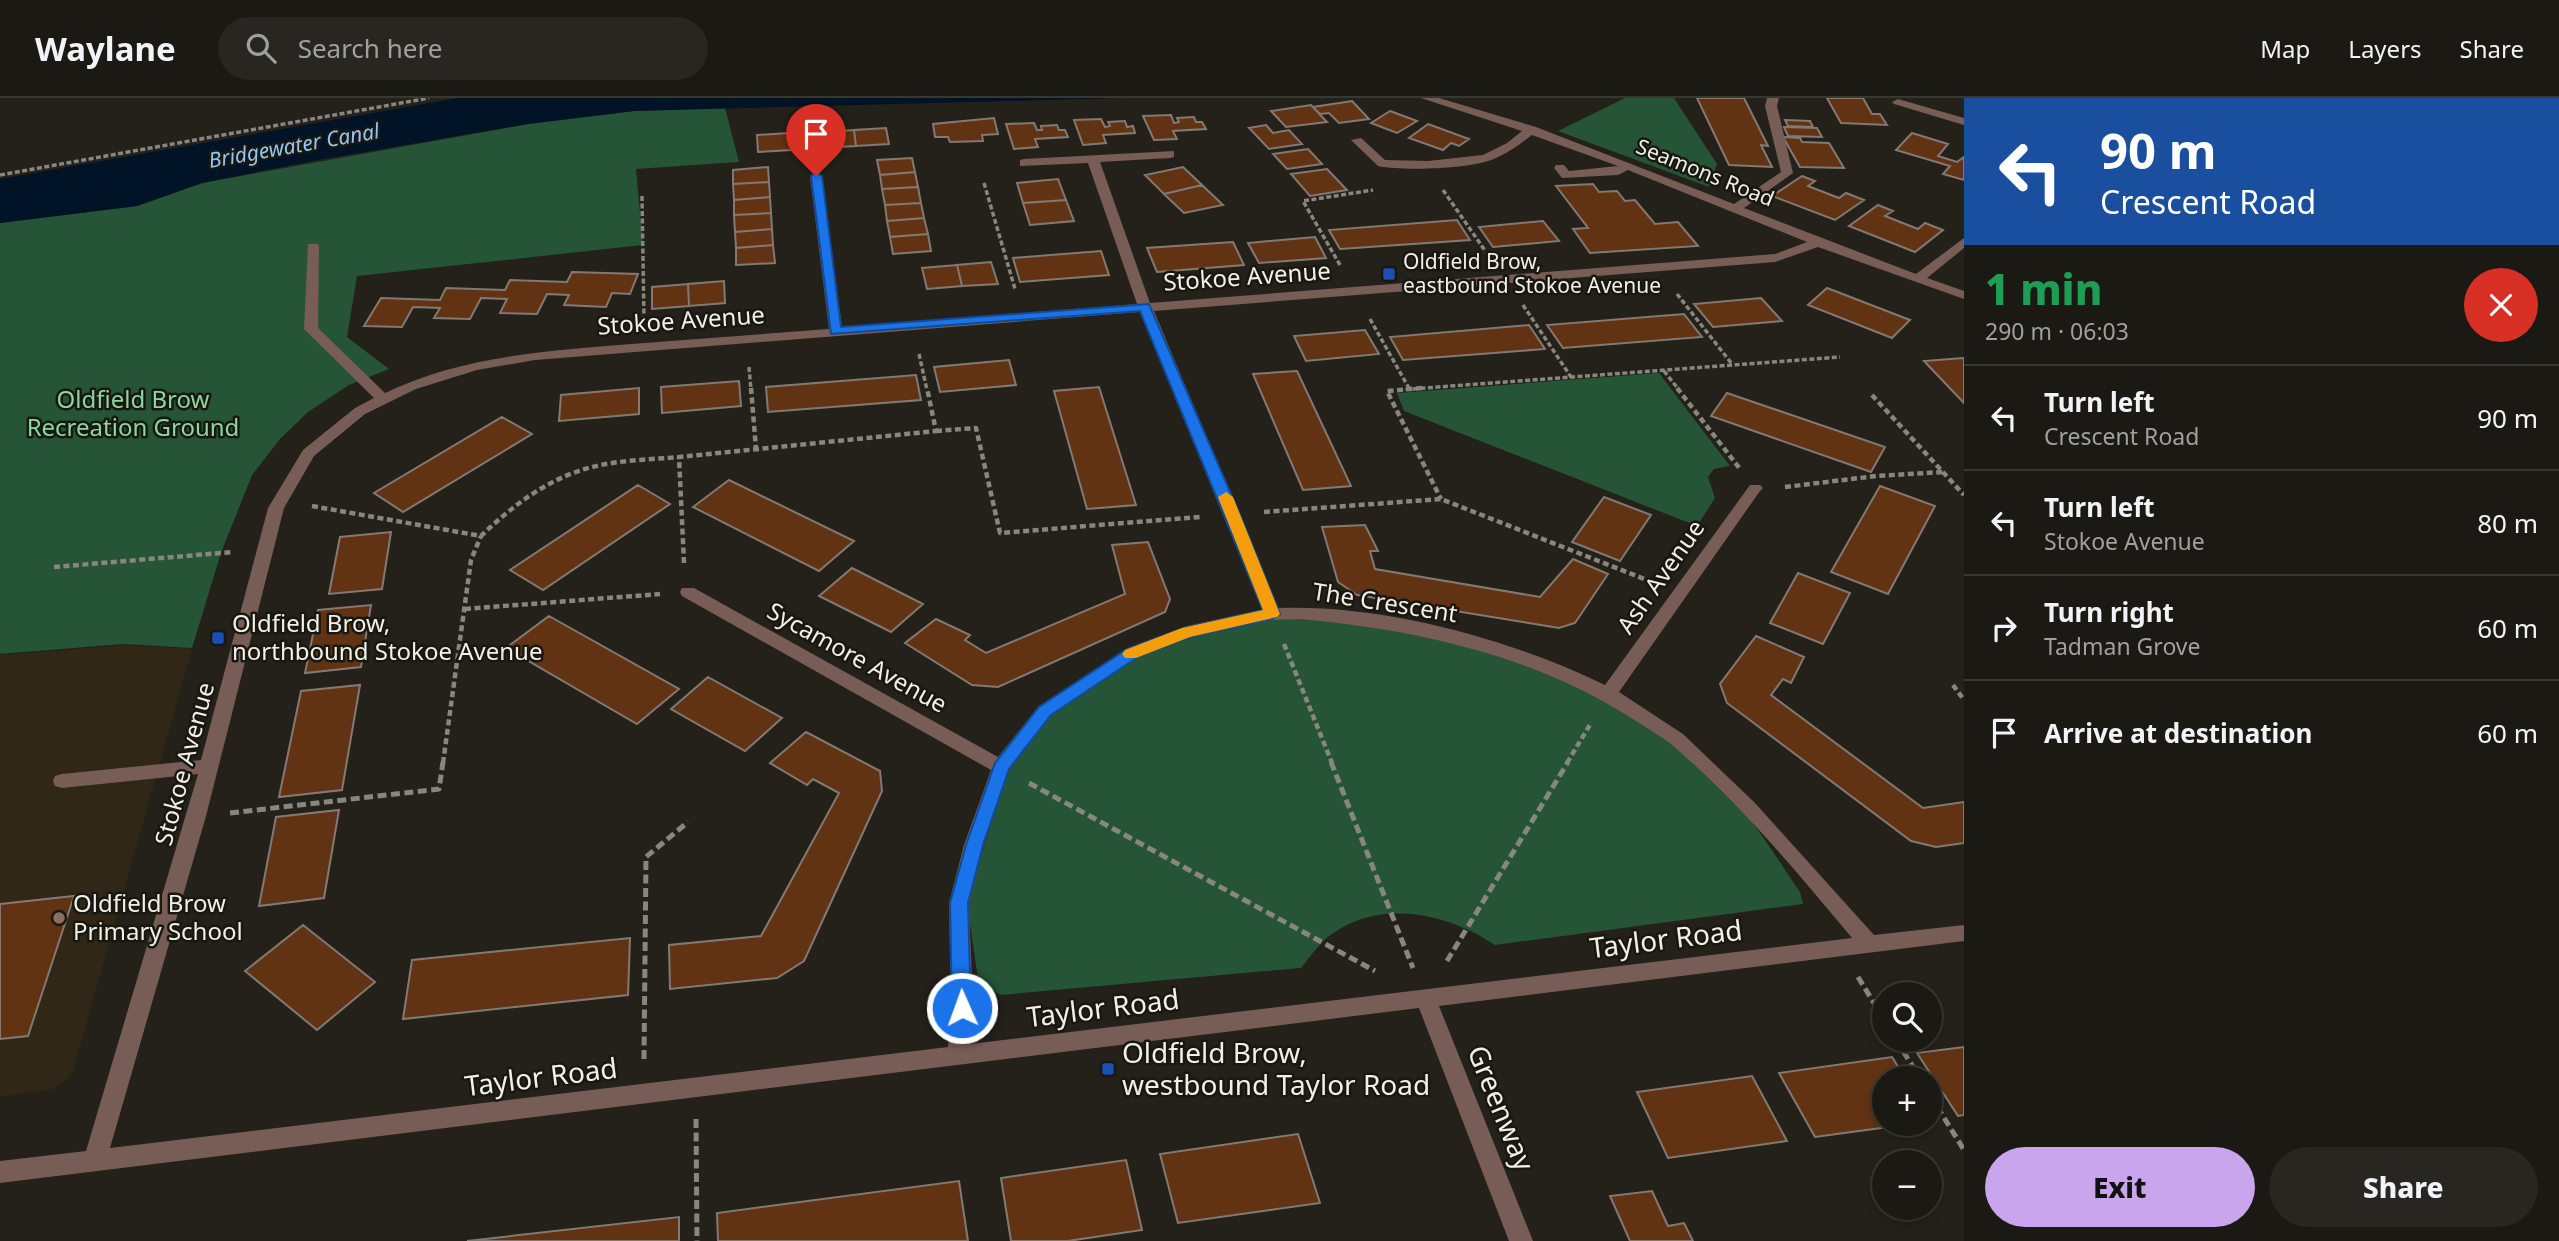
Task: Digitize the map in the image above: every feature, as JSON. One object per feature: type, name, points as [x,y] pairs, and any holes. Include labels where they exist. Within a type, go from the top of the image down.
[{"type":"street","name":"Seamons Road","points":[[1427,98],[1532,129],[1815,240],[1964,295]]},
{"type":"street","points":[[1736,208],[1787,173],[1771,106],[1773,98]]},
{"type":"street","points":[[1898,102],[1964,122]]},
{"type":"street","points":[[1382,163],[1428,165],[1486,158],[1511,146],[1532,129]]},
{"type":"street","points":[[1357,139],[1392,172]]},
{"type":"street","points":[[1024,163],[1170,154]]},
{"type":"street","points":[[1093,159],[1145,307],[1272,614]]},
{"type":"street","points":[[1560,168],[1566,175],[1618,171],[1628,165]]},
{"type":"street","points":[[816,176],[836,331]]},
{"type":"street","name":"Stokoe Avenue","points":[[95,1160],[196,816],[265,550],[281,500],[308,453],[360,411],[411,386],[475,366],[535,356],[1775,258],[1794,254],[1814,244],[1815,240]]},
{"type":"street","points":[[1917,279],[1964,242]]},
{"type":"street","points":[[313,247],[311,329],[383,399]]},
{"type":"street","name":"Ash Avenue","points":[[1608,694],[1755,488]]},
{"type":"street","name":"Sycamore Avenue","points":[[688,592],[1001,767]]},
{"type":"street","name":"The Crescent","points":[[958,1056],[962,1008],[959,903],[974,845],[1001,767],[1045,711],[1132,653],[1187,632],[1272,614],[1301,613],[1366,619],[1446,635],[1519,657],[1571,676],[1608,694],[1677,739],[1748,808],[1819,885],[1868,944]]},
{"type":"street","points":[[62,781],[209,766]]},
{"type":"street","name":"Taylor Road","points":[[0,1172],[1964,933]]},
{"type":"street","name":"Greenway","points":[[1425,998],[1521,1241]]},
{"type":"path","points":[[0,175],[429,98]]},
{"type":"path","points":[[1435,180],[1507,280],[1571,377]]},
{"type":"path","points":[[984,183],[1023,317]]},
{"type":"path","points":[[1382,188],[1303,201],[1410,390]]},
{"type":"path","points":[[642,196],[644,346]]},
{"type":"path","points":[[1656,268],[1732,365]]},
{"type":"path","points":[[913,326],[936,431]]},
{"type":"path","points":[[746,338],[756,449]]},
{"type":"path","points":[[1441,499],[1387,391],[1840,357]]},
{"type":"path","points":[[1663,370],[1755,488],[1792,487],[1877,476],[1943,472]]},
{"type":"path","points":[[1872,395],[1964,495]]},
{"type":"path","points":[[196,816],[439,789],[471,561],[481,536],[512,506],[575,472],[609,464],[976,428],[1000,533],[1441,499],[1679,592]]},
{"type":"path","points":[[465,609],[688,592],[679,457]]},
{"type":"path","points":[[281,500],[481,536]]},
{"type":"path","points":[[54,567],[265,550]]},
{"type":"path","points":[[1272,614],[1425,998]]},
{"type":"path","points":[[1953,685],[1964,700]]},
{"type":"path","points":[[1425,998],[1608,694]]},
{"type":"path","points":[[1001,767],[1425,998]]},
{"type":"path","points":[[644,1095],[646,857],[688,822]]},
{"type":"path","points":[[1840,948],[1872,1000]]},
{"type":"path","points":[[696,1089],[697,1241]]},
{"type":"path","points":[[1942,1114],[1964,1150]]},
{"type":"shaded area","name":"Oldfield Brow Primary School","points":[[124,645],[192,649],[73,1071],[53,1089],[0,1097],[0,655]]},
{"type":"green space","points":[[1625,98],[1674,98],[1717,164],[1709,187],[1558,131]]},
{"type":"green space","name":"Oldfield Brow Recreation Ground","points":[[725,108],[739,162],[636,169],[643,245],[357,276],[347,337],[389,369],[349,385],[308,412],[280,439],[252,475],[221,553],[192,648],[123,644],[0,654],[0,223],[137,206],[202,183],[528,124],[634,111]]},
{"type":"green space","points":[[1659,373],[1730,466],[1714,469],[1708,477],[1715,498],[1697,526],[1404,411],[1397,393]]},
{"type":"green space","points":[[1265,616],[1365,624],[1469,645],[1521,662],[1571,683],[1618,708],[1663,738],[1705,772],[1742,810],[1800,892],[1803,904],[1495,945],[1458,925],[1416,914],[1394,913],[1354,922],[1335,932],[1301,968],[1000,995],[978,979],[967,903],[1009,765],[1049,716],[1136,657],[1191,637]]},
{"type":"water","name":"Bridgewater Canal","points":[[458,98],[1124,98],[634,111],[528,124],[317,160],[202,183],[137,206],[0,223],[0,179]]},
{"type":"building","points":[[1697,98],[1744,98],[1768,146],[1761,145],[1772,167],[1729,165]]},
{"type":"building","points":[[1827,98],[1863,98],[1872,114],[1880,114],[1887,125],[1841,123]]},
{"type":"building","points":[[1352,101],[1369,119],[1339,123],[1329,113],[1320,114],[1313,107]]},
{"type":"building","points":[[1311,105],[1327,122],[1286,127],[1271,111]]},
{"type":"building","points":[[1390,111],[1417,121],[1397,133],[1371,123]]},
{"type":"building","points":[[1171,115],[1174,123],[1179,122],[1177,118],[1194,117],[1196,122],[1202,122],[1206,129],[1173,131],[1177,139],[1154,140],[1143,116]]},
{"type":"building","points":[[994,118],[998,134],[982,135],[983,141],[950,142],[948,137],[935,137],[933,124]]},
{"type":"building","points":[[1101,119],[1105,127],[1110,126],[1108,122],[1125,121],[1127,127],[1133,126],[1135,133],[1103,135],[1106,143],[1083,145],[1074,120]]},
{"type":"building","points":[[1785,120],[1810,121],[1813,127],[1788,126]]},
{"type":"building","points":[[1034,123],[1037,130],[1042,130],[1041,126],[1057,125],[1059,130],[1065,130],[1068,137],[1035,139],[1038,147],[1014,149],[1006,124]]},
{"type":"building","points":[[1428,124],[1469,139],[1459,146],[1451,143],[1443,150],[1409,138]]},
{"type":"building","points":[[1266,125],[1273,133],[1289,130],[1302,144],[1269,149],[1249,128]]},
{"type":"building","points":[[1784,127],[1817,128],[1822,137],[1788,136]]},
{"type":"building","points":[[886,128],[889,144],[856,146],[854,130]]},
{"type":"building","points":[[854,130],[856,146],[823,148],[822,132]]},
{"type":"building","points":[[822,132],[823,148],[791,150],[789,133]]},
{"type":"building","points":[[789,133],[791,150],[758,152],[757,135]]},
{"type":"building","points":[[1912,133],[1948,144],[1938,156],[1957,162],[1964,157],[1964,180],[1943,174],[1950,166],[1896,150]]},
{"type":"building","points":[[1783,137],[1800,138],[1802,142],[1829,143],[1844,168],[1800,167]]},
{"type":"building","points":[[1308,149],[1322,164],[1287,169],[1273,154]]},
{"type":"building","points":[[912,158],[915,172],[880,175],[877,160]]},
{"type":"building","points":[[768,167],[769,182],[733,184],[733,170]]},
{"type":"building","points":[[1183,167],[1202,185],[1164,194],[1145,175]]},
{"type":"building","points":[[1327,169],[1347,190],[1310,196],[1291,174]]},
{"type":"building","points":[[915,172],[918,187],[882,189],[880,175]]},
{"type":"building","points":[[1802,176],[1815,181],[1808,186],[1839,198],[1846,193],[1864,200],[1835,220],[1772,196]]},
{"type":"building","points":[[1058,179],[1066,200],[1023,203],[1017,183]]},
{"type":"building","points":[[769,182],[770,197],[734,200],[733,184]]},
{"type":"building","points":[[1593,184],[1599,192],[1617,191],[1625,201],[1635,200],[1655,224],[1678,222],[1698,246],[1590,253],[1573,229],[1588,228],[1556,186]]},
{"type":"building","points":[[1202,185],[1223,205],[1184,213],[1164,194]]},
{"type":"building","points":[[918,187],[921,203],[885,205],[882,189]]},
{"type":"building","points":[[770,197],[771,213],[734,215],[734,200]]},
{"type":"building","points":[[1066,200],[1074,221],[1030,225],[1023,203]]},
{"type":"building","points":[[921,203],[924,218],[887,221],[885,205]]},
{"type":"building","points":[[1878,205],[1893,211],[1885,216],[1918,229],[1925,223],[1943,230],[1915,252],[1849,226]]},
{"type":"building","points":[[771,213],[772,229],[735,232],[734,215]]},
{"type":"building","points":[[924,218],[928,234],[890,237],[887,221]]},
{"type":"building","points":[[1457,220],[1470,240],[1340,249],[1329,230]]},
{"type":"building","points":[[1543,221],[1559,241],[1493,247],[1479,227]]},
{"type":"building","points":[[772,229],[773,245],[736,248],[735,232]]},
{"type":"building","points":[[928,234],[931,251],[893,254],[890,237]]},
{"type":"building","points":[[1315,237],[1326,258],[1259,263],[1248,243]]},
{"type":"building","points":[[1233,242],[1244,265],[1157,272],[1147,248]]},
{"type":"building","points":[[773,245],[775,263],[736,265],[736,248]]},
{"type":"building","points":[[1101,251],[1109,275],[1020,282],[1013,258]]},
{"type":"building","points":[[991,262],[998,284],[962,286],[957,265]]},
{"type":"building","points":[[957,265],[962,286],[927,289],[922,268]]},
{"type":"building","points":[[572,272],[638,274],[630,294],[612,293],[606,307],[564,305],[569,295],[547,294],[537,314],[500,313],[507,299],[481,298],[470,319],[434,318],[440,308],[413,307],[402,327],[364,326],[381,298],[440,300],[446,288],[505,290],[510,280],[567,282]]},
{"type":"building","points":[[724,281],[725,303],[689,306],[688,284]]},
{"type":"building","points":[[688,284],[689,306],[652,309],[652,287]]},
{"type":"building","points":[[1827,288],[1910,320],[1892,338],[1808,305]]},
{"type":"building","points":[[1761,298],[1782,321],[1713,327],[1694,304]]},
{"type":"building","points":[[1684,314],[1702,337],[1563,348],[1547,325]]},
{"type":"building","points":[[1529,325],[1545,349],[1403,360],[1390,337]]},
{"type":"building","points":[[1365,330],[1379,354],[1306,361],[1294,336]]},
{"type":"building","points":[[1964,359],[1964,403],[1924,361]]},
{"type":"building","points":[[1009,360],[1016,385],[940,392],[934,367]]},
{"type":"building","points":[[1297,371],[1351,486],[1303,490],[1253,374]]},
{"type":"building","points":[[916,375],[921,400],[768,412],[766,387]]},
{"type":"building","points":[[739,381],[741,406],[662,413],[661,387]]},
{"type":"building","points":[[1099,387],[1136,505],[1087,509],[1054,391]]},
{"type":"building","points":[[639,388],[639,414],[559,421],[561,395]]},
{"type":"building","points":[[1727,393],[1885,447],[1871,472],[1711,416]]},
{"type":"building","points":[[502,417],[532,434],[403,512],[374,493]]},
{"type":"building","points":[[729,480],[854,541],[819,571],[693,507]]},
{"type":"building","points":[[638,485],[670,504],[543,590],[510,570]]},
{"type":"building","points":[[1880,486],[1935,506],[1888,594],[1831,572]]},
{"type":"building","points":[[1604,497],[1651,515],[1620,561],[1572,542]]},
{"type":"building","points":[[1365,525],[1378,551],[1370,551],[1375,569],[1540,597],[1573,559],[1608,574],[1575,623],[1559,628],[1357,595],[1338,582],[1322,527]]},
{"type":"building","points":[[391,532],[382,589],[329,594],[340,537]]},
{"type":"building","points":[[1148,542],[1170,599],[1165,612],[998,687],[972,685],[905,643],[936,619],[970,635],[965,640],[986,653],[1125,594],[1112,545]]},
{"type":"building","points":[[852,568],[923,604],[891,632],[819,596]]},
{"type":"building","points":[[1798,573],[1850,593],[1823,644],[1770,623]]},
{"type":"building","points":[[371,605],[361,667],[305,673],[318,610]]},
{"type":"building","points":[[549,616],[679,689],[637,724],[506,648]]},
{"type":"building","points":[[1756,636],[1804,657],[1791,683],[1783,679],[1771,695],[1923,808],[1964,802],[1964,843],[1936,847],[1911,841],[1727,703],[1720,684]]},
{"type":"building","points":[[708,677],[782,718],[745,751],[671,709]]},
{"type":"building","points":[[360,685],[342,790],[279,797],[301,691]]},
{"type":"building","points":[[806,732],[880,771],[882,791],[804,961],[777,978],[670,989],[669,945],[761,936],[839,793],[813,779],[807,785],[770,763]]},
{"type":"building","points":[[339,810],[324,898],[259,906],[276,817]]},
{"type":"building","points":[[74,896],[28,1036],[0,1039],[0,904]]},
{"type":"building","points":[[303,925],[375,982],[317,1030],[245,971]]},
{"type":"building","points":[[630,938],[628,995],[403,1019],[412,960]]},
{"type":"building","points":[[1964,1047],[1964,1115],[1958,1116],[1942,1091],[1942,1066],[1925,1066],[1917,1053],[1942,1052],[1942,1050]]},
{"type":"building","points":[[1892,1057],[1898,1066],[1872,1066],[1872,1129],[1815,1137],[1779,1073]]},
{"type":"building","points":[[1752,1076],[1787,1141],[1668,1158],[1637,1092]]},
{"type":"building","points":[[1298,1134],[1320,1203],[1178,1223],[1160,1154]]},
{"type":"building","points":[[1126,1160],[1142,1230],[1068,1241],[1011,1241],[1001,1178]]},
{"type":"building","points":[[959,1181],[968,1241],[718,1241],[717,1213]]},
{"type":"building","points":[[1652,1191],[1668,1226],[1684,1223],[1693,1241],[1630,1241],[1610,1196]]},
{"type":"building","points":[[679,1217],[679,1241],[467,1241]]},
{"type":"slow traffic","points":[[1130,654],[1187,632],[1272,614],[1226,497]]},
{"type":"place","name":"Oldfield Brow, eastbound Stokoe Avenue","points":[[1389,274]]},
{"type":"place","name":"Oldfield Brow, northbound Stokoe Avenue","points":[[218,638]]},
{"type":"place","name":"Oldfield Brow Primary School","points":[[59,918]]},
{"type":"place","name":"Oldfield Brow, westbound Taylor Road","points":[[1108,1069]]},
{"type":"route","points":[[816,176],[836,331],[1145,307],[1272,614],[1187,632],[1132,653],[1045,711],[1001,767],[974,845],[959,903],[962,1008]]}]
